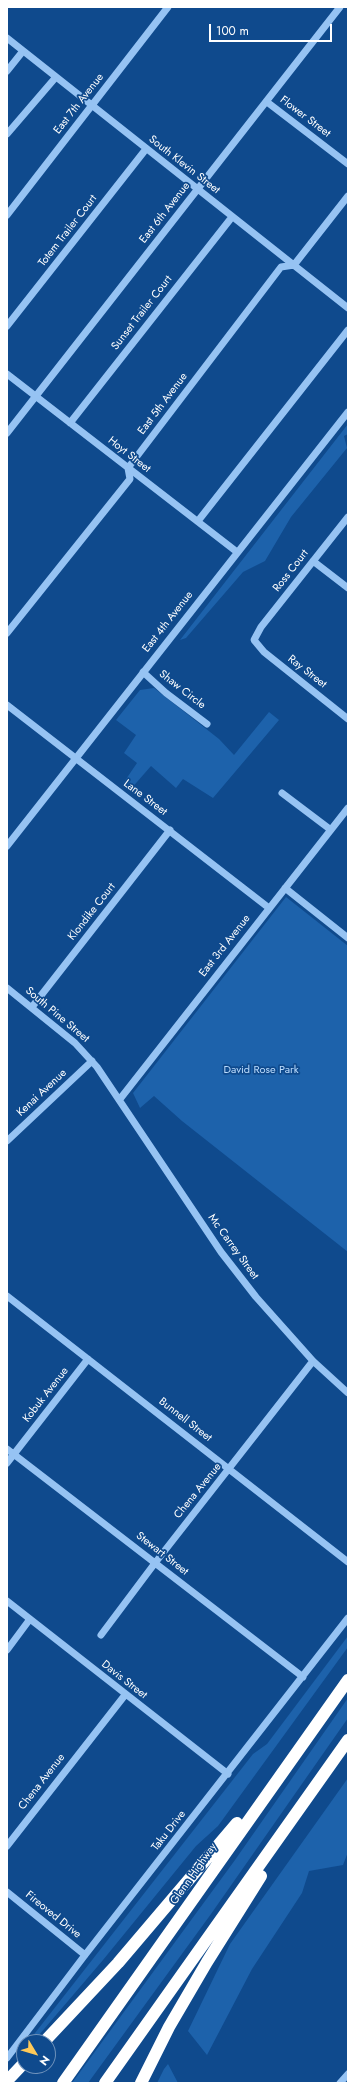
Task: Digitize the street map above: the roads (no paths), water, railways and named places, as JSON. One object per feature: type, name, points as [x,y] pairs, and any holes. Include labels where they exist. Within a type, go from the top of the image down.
[{"type":"highway","name":"Glenn Highway","points":[[63,2083],[274,1782],[348,1680]]},
{"type":"highway","points":[[105,2083],[348,1740]]},
{"type":"highway","points":[[141,2083],[169,2027],[207,1962],[332,1763]]},
{"type":"highway","points":[[51,2034],[118,1962],[274,1782]]},
{"type":"highway","points":[[7,2081],[16,2071]]},
{"type":"street","name":"East 7th Avenue","points":[[7,214],[168,7]]},
{"type":"street","name":"East 6th Avenue","points":[[7,433],[340,7]]},
{"type":"street","name":"South Klevin Street","points":[[7,38],[348,308]]},
{"type":"street","points":[[7,71],[23,51]]},
{"type":"street","points":[[7,134],[56,77]]},
{"type":"street","name":"Flower Street","points":[[267,102],[348,164]]},
{"type":"street","name":"Totem Trailer Court","points":[[7,326],[146,149]]},
{"type":"street","name":"East 5th Avenue","points":[[7,633],[130,479],[128,468],[281,267],[294,264],[348,196]]},
{"type":"street","name":"Sunset Trailer Court","points":[[70,423],[232,217]]},
{"type":"street","points":[[198,522],[348,330]]},
{"type":"street","name":"Hoyt Street","points":[[7,374],[237,552]]},
{"type":"street","name":"East 4th Avenue","points":[[8,843],[348,412]]},
{"type":"street","name":"Ross Court","points":[[254,640],[261,627],[348,517]]},
{"type":"street","points":[[314,561],[348,588]]},
{"type":"street","name":"Ray Street","points":[[254,640],[264,652],[348,719]]},
{"type":"street","name":"Shaw Circle","points":[[143,672],[166,693],[207,724]]},
{"type":"street","name":"Lane Street","points":[[7,705],[75,760],[170,830],[269,908]]},
{"type":"street","points":[[282,792],[330,830]]},
{"type":"street","name":"East 3rd Avenue","points":[[120,1098],[348,808]]},
{"type":"street","name":"Klondike Court","points":[[32,1007],[170,830]]},
{"type":"street","points":[[284,888],[348,938]]},
{"type":"street","name":"South Pine Street","points":[[7,988],[75,1043],[92,1061],[120,1098]]},
{"type":"street","name":"Kenai Avenue","points":[[7,1140],[92,1061]]},
{"type":"street","name":"Mc Carrey Street","points":[[120,1098],[221,1252],[262,1306],[313,1361],[348,1393]]},
{"type":"street","name":"Bunnell Street","points":[[7,1296],[348,1562]]},
{"type":"street","name":"Kobuk Avenue","points":[[7,1463],[88,1359]]},
{"type":"street","name":"Chena Avenue","points":[[101,1635],[155,1563],[313,1361]]},
{"type":"street","name":"Stewart Street","points":[[7,1449],[303,1677]]},
{"type":"street","name":"Davis Street","points":[[7,1601],[125,1695],[228,1774]]},
{"type":"street","name":"Taku Drive","points":[[7,2058],[85,1955],[228,1774],[348,1618]]},
{"type":"street","points":[[7,1650],[30,1619]]},
{"type":"street","name":"Chena Avenue","points":[[7,1846],[125,1695]]},
{"type":"street","name":"Fireoved Drive","points":[[7,1892],[85,1955]]},
{"type":"street","points":[[340,2083],[348,2074]]},
{"type":"park label","name":"David Rose Park","points":[[261,1070]]}]
